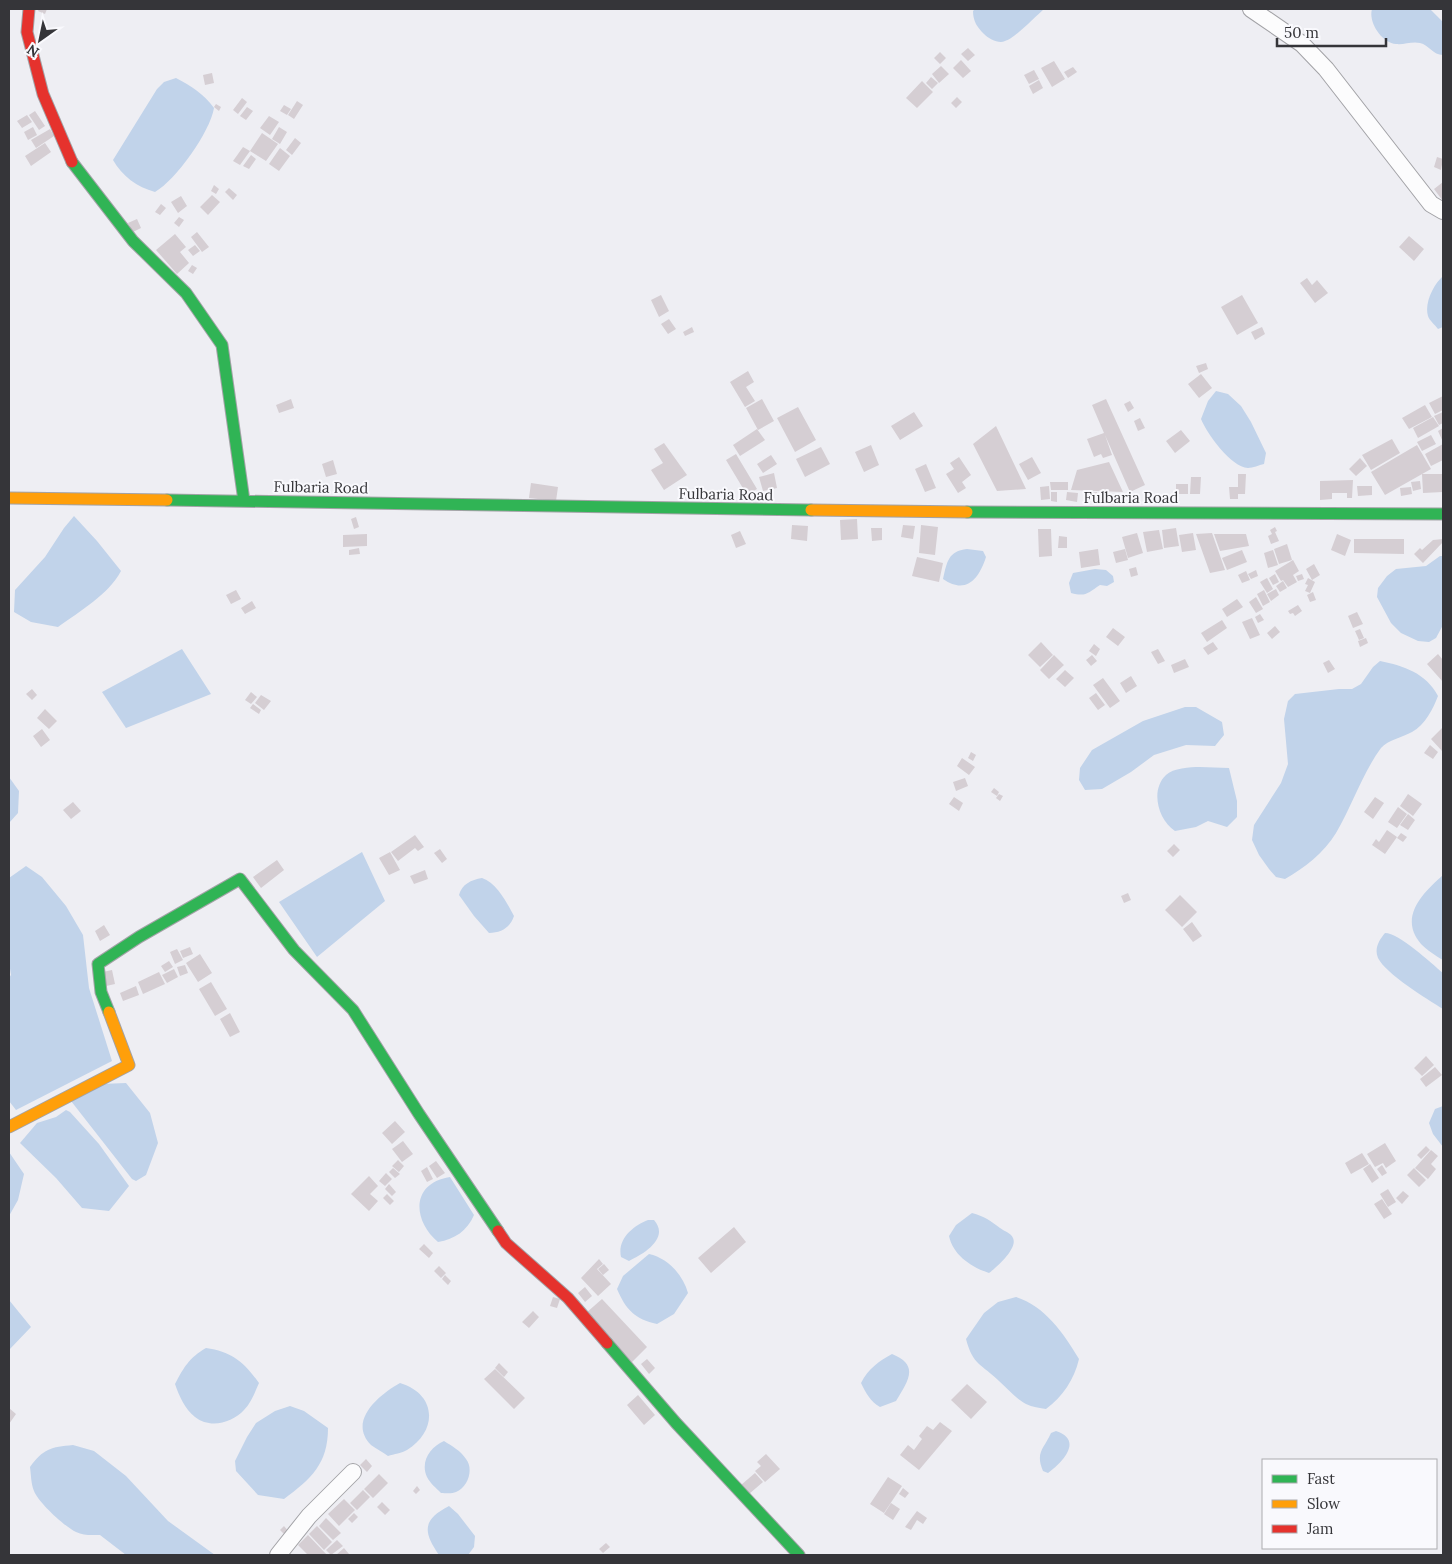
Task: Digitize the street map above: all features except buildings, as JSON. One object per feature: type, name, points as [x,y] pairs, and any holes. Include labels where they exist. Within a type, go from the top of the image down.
[{"type":"street","points":[[29,9],[26,32],[43,94],[71,161],[133,241],[186,293],[222,345],[244,501]]},
{"type":"street","points":[[1251,9],[1302,44],[1326,69],[1431,204],[1443,211]]},
{"type":"street","name":"Fulbaria Road","points":[[9,498],[850,511],[1443,514]]},
{"type":"street","points":[[9,1127],[129,1065],[101,992],[98,964],[139,937],[240,879],[294,950],[353,1010],[419,1114],[506,1243],[568,1298],[676,1422],[799,1555]]},
{"type":"street","points":[[278,1555],[309,1516],[354,1472]]},
{"type":"water","points":[[975,9],[1044,9],[1014,36],[1000,42],[989,38],[979,29],[974,18],[973,11]]},
{"type":"water","points":[[1372,9],[1430,9],[1443,22],[1443,55],[1420,43],[1396,44],[1386,40],[1374,26],[1371,14]]},
{"type":"water","points":[[176,78],[197,91],[214,108],[206,130],[191,154],[173,177],[155,192],[131,180],[113,160],[157,89],[164,82]]},
{"type":"water","points":[[1443,276],[1443,327],[1438,329],[1429,318],[1427,305],[1433,289]]},
{"type":"water","points":[[1216,391],[1228,394],[1241,406],[1266,453],[1264,464],[1250,468],[1241,466],[1220,449],[1208,433],[1201,419],[1208,401]]},
{"type":"water","points":[[74,516],[121,571],[109,588],[58,627],[31,622],[14,612],[15,590],[45,557]]},
{"type":"water","points":[[967,549],[983,551],[986,557],[980,572],[965,585],[951,584],[943,579],[949,558],[956,552]]},
{"type":"water","points":[[1440,556],[1443,556],[1443,625],[1436,638],[1429,642],[1418,641],[1401,633],[1391,623],[1377,597],[1378,588],[1387,576],[1396,569],[1426,566]]},
{"type":"water","points":[[1095,569],[1106,570],[1113,576],[1114,582],[1107,586],[1100,585],[1084,594],[1071,593],[1069,583],[1073,573]]},
{"type":"water","points":[[182,649],[211,694],[126,728],[102,692]]},
{"type":"water","points":[[1380,661],[1398,665],[1421,676],[1438,696],[1434,706],[1425,721],[1417,729],[1381,748],[1368,768],[1336,833],[1326,847],[1306,865],[1285,879],[1276,877],[1259,855],[1252,840],[1254,825],[1281,783],[1288,764],[1284,719],[1288,701],[1295,694],[1352,689],[1361,684],[1373,667]]},
{"type":"water","points":[[1185,707],[1196,707],[1222,722],[1224,735],[1215,746],[1186,745],[1154,755],[1131,772],[1102,789],[1085,790],[1079,780],[1080,768],[1092,750],[1143,721]]},
{"type":"water","points":[[1200,767],[1229,768],[1237,801],[1237,817],[1227,827],[1208,821],[1196,827],[1175,831],[1164,820],[1160,812],[1157,796],[1161,781],[1166,775],[1177,769]]},
{"type":"water","points":[[9,777],[19,791],[18,813],[9,823]]},
{"type":"water","points":[[362,852],[385,901],[317,957],[279,902]]},
{"type":"water","points":[[26,866],[42,877],[66,906],[83,935],[89,988],[112,1061],[16,1110],[9,1101],[9,978],[11,975],[9,962],[9,878]]},
{"type":"water","points":[[1443,875],[1443,960],[1421,944],[1412,924],[1416,906],[1421,898]]},
{"type":"water","points":[[482,878],[497,889],[514,916],[507,927],[497,932],[489,933],[459,895],[462,888],[468,883]]},
{"type":"water","points":[[1385,933],[1391,934],[1406,943],[1443,973],[1443,1009],[1408,986],[1382,964],[1378,958],[1377,948]]},
{"type":"water","points":[[126,1083],[150,1113],[158,1143],[146,1175],[136,1181],[132,1179],[71,1101],[101,1084]]},
{"type":"water","points":[[1443,1106],[1443,1147],[1433,1134],[1429,1123],[1435,1109]]},
{"type":"water","points":[[66,1110],[99,1144],[129,1186],[109,1211],[82,1208],[56,1178],[20,1143],[37,1123],[56,1117]]},
{"type":"water","points":[[9,1152],[24,1174],[18,1200],[9,1216]]},
{"type":"water","points":[[450,1177],[474,1215],[468,1226],[460,1233],[450,1239],[438,1242],[423,1223],[420,1204],[422,1194],[428,1187],[437,1181]]},
{"type":"water","points":[[972,1213],[987,1219],[1009,1233],[1013,1238],[1014,1242],[1010,1252],[989,1273],[969,1264],[954,1249],[949,1236],[956,1225]]},
{"type":"water","points":[[648,1220],[654,1220],[658,1227],[659,1233],[653,1245],[629,1261],[621,1257],[621,1244],[627,1234]]},
{"type":"water","points":[[649,1254],[662,1259],[674,1268],[686,1286],[688,1293],[674,1314],[657,1324],[649,1322],[632,1312],[624,1303],[617,1289],[623,1276]]},
{"type":"water","points":[[1016,1297],[1026,1301],[1045,1314],[1067,1340],[1079,1359],[1067,1387],[1058,1399],[1046,1409],[1028,1405],[1015,1397],[975,1360],[966,1339],[984,1313],[998,1302]]},
{"type":"water","points":[[9,1300],[31,1327],[9,1350]]},
{"type":"water","points":[[206,1348],[230,1355],[242,1363],[259,1383],[251,1401],[244,1410],[239,1415],[221,1423],[207,1423],[195,1417],[183,1402],[175,1384],[187,1363]]},
{"type":"water","points":[[892,1354],[901,1358],[906,1363],[909,1368],[909,1374],[896,1401],[880,1407],[871,1399],[861,1383],[874,1366]]},
{"type":"water","points":[[400,1383],[412,1388],[421,1395],[427,1404],[428,1423],[424,1433],[417,1442],[405,1451],[388,1456],[371,1445],[365,1436],[364,1418],[376,1401]]},
{"type":"water","points":[[290,1406],[304,1411],[328,1428],[325,1451],[316,1470],[302,1485],[284,1499],[258,1495],[236,1471],[235,1461],[256,1423],[275,1411]]},
{"type":"water","points":[[1056,1431],[1069,1440],[1068,1452],[1048,1473],[1043,1471],[1040,1455],[1051,1433]]},
{"type":"water","points":[[444,1441],[462,1454],[468,1463],[470,1473],[464,1486],[453,1493],[441,1493],[427,1477],[425,1471],[426,1461],[431,1451]]},
{"type":"water","points":[[73,1445],[94,1451],[126,1476],[168,1521],[215,1555],[126,1555],[100,1535],[82,1534],[65,1525],[52,1514],[37,1496],[32,1485],[30,1467],[39,1456],[48,1450]]},
{"type":"water","points":[[449,1506],[458,1514],[475,1536],[474,1547],[468,1555],[439,1555],[430,1540],[428,1527],[430,1522],[434,1516]]},
{"type":"traffic: fast","points":[[72,162],[133,241],[186,293],[222,345],[244,501]]},
{"type":"traffic: fast","points":[[167,500],[811,510]]},
{"type":"traffic: fast","points":[[967,512],[1443,514]]},
{"type":"traffic: fast","points":[[109,1012],[101,992],[98,964],[139,937],[240,879],[294,950],[353,1010],[419,1114],[498,1231]]},
{"type":"traffic: fast","points":[[607,1343],[676,1423],[799,1555]]},
{"type":"traffic: slow","points":[[9,498],[167,500]]},
{"type":"traffic: slow","points":[[811,510],[967,512]]},
{"type":"traffic: slow","points":[[9,1127],[129,1065],[109,1012]]},
{"type":"traffic: jam","points":[[29,9],[27,32],[43,94],[72,162]]},
{"type":"traffic: jam","points":[[498,1231],[506,1243],[568,1298],[607,1343]]}]
